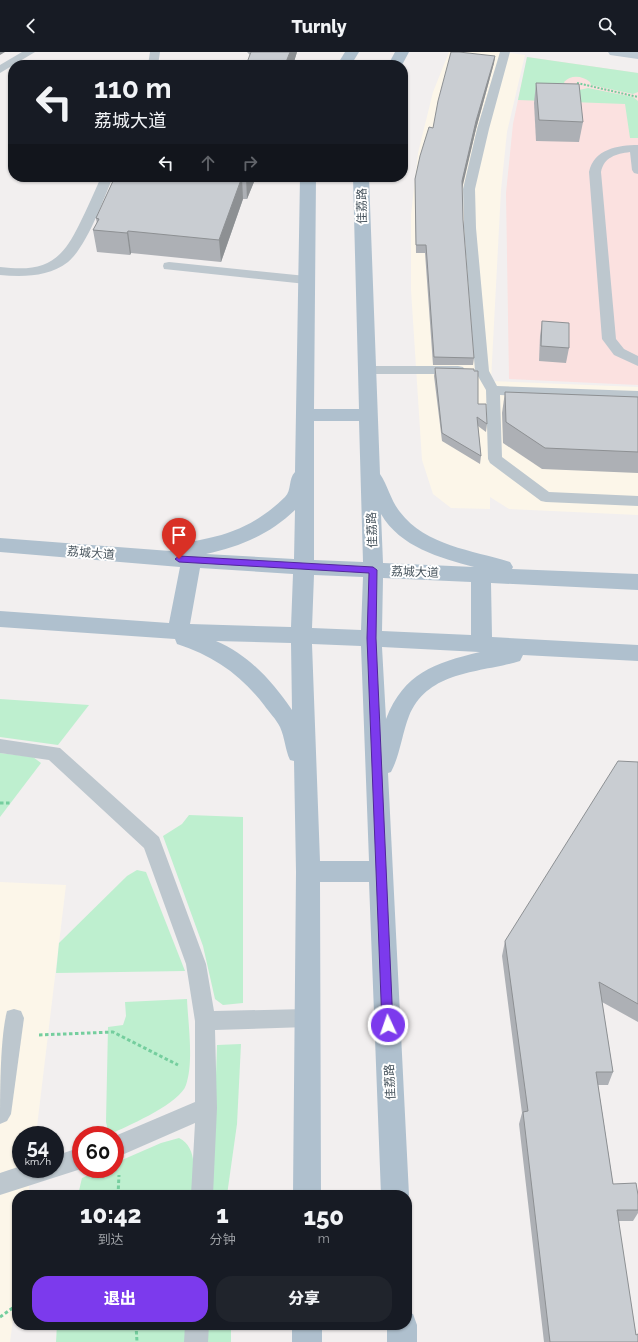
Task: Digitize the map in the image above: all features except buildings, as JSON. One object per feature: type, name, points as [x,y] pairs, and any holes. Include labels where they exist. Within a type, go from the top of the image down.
[{"type":"main road","points":[[307,1190],[308,872],[301,636],[304,567],[308,182]]},
{"type":"main road","name":"佳荔路","points":[[361,182],[373,570],[371,638],[380,871],[396,1190]]},
{"type":"main road","points":[[305,415],[368,415]]},
{"type":"main road","points":[[141,557],[198,548],[252,533],[280,513],[298,494],[305,462]]},
{"type":"main road","points":[[370,472],[396,521],[419,539],[464,557],[506,568],[569,579]]},
{"type":"main road","name":"荔城大道","points":[[0,545],[141,557],[304,567],[638,582]]},
{"type":"main road","points":[[171,631],[192,560]]},
{"type":"main road","points":[[481,575],[482,645]]},
{"type":"main road","points":[[0,619],[171,631],[371,638],[638,653]]},
{"type":"main road","points":[[171,631],[204,643],[227,655],[261,683],[293,730],[306,785]]},
{"type":"main road","points":[[377,790],[389,740],[405,701],[412,692],[436,675],[457,666],[488,658],[553,648]]},
{"type":"main road","points":[[308,872],[380,871]]},
{"type":"main road","points":[[307,1330],[307,1342]]},
{"type":"main road","points":[[402,1330],[402,1342]]},
{"type":"street","points":[[615,52],[638,55]]},
{"type":"lane","points":[[17,60],[30,52]]},
{"type":"lane","points":[[505,52],[483,129],[469,189],[470,228],[482,370],[493,390],[495,459],[546,497],[638,501]]},
{"type":"lane","points":[[638,170],[637,148],[620,150],[603,156],[595,166],[608,339],[619,352],[638,362]]},
{"type":"lane","points":[[0,271],[18,273],[40,270],[54,265],[65,258],[74,246],[105,182]]},
{"type":"lane","points":[[168,266],[306,280]]},
{"type":"lane","points":[[366,370],[482,370]]},
{"type":"lane","points":[[493,390],[638,396]]},
{"type":"lane","points":[[0,746],[54,753],[152,843],[196,964],[205,1021],[206,1108],[202,1190]]},
{"type":"lane","points":[[205,1021],[307,1018]]},
{"type":"lane","points":[[0,1114],[12,1027]]},
{"type":"lane","points":[[124,1143],[206,1108]]},
{"type":"lane","points":[[0,1184],[19,1178]]},
{"type":"lane","points":[[196,1342],[197,1330]]},
{"type":"path","points":[[577,83],[638,97]]},
{"type":"path","points":[[0,804],[11,803]]},
{"type":"path","points":[[12,1027],[113,1032],[205,1079]]},
{"type":"path","points":[[0,1317],[12,1309]]},
{"type":"path","points":[[136,1330],[138,1342]]},
{"type":"shaded area","points":[[449,52],[502,52],[525,55],[507,132],[501,190],[491,381],[638,387],[638,515],[509,509],[490,497],[490,509],[451,508],[433,494],[422,460],[411,290],[411,215],[418,153],[433,92]]},
{"type":"shaded area","points":[[527,57],[638,73],[638,385],[509,379],[506,193],[513,124]]},
{"type":"shaded area","points":[[0,882],[66,885],[37,1126],[12,1126],[12,1178],[31,1178],[29,1190],[12,1190],[12,1327],[10,1342],[0,1342]]},
{"type":"green space","points":[[527,57],[638,73],[638,92],[633,94],[591,85],[590,82],[581,77],[573,77],[564,82],[565,84],[579,90],[588,88],[633,97],[638,101],[638,138],[630,138],[625,104],[518,100]]},
{"type":"green space","points":[[0,699],[89,705],[58,745],[0,737]]},
{"type":"green space","points":[[0,753],[33,757],[41,763],[0,817]]},
{"type":"green space","points":[[189,815],[243,817],[243,1003],[223,1005],[215,999],[203,946],[163,836],[182,824]]},
{"type":"green space","points":[[137,870],[146,872],[185,971],[56,973],[59,943],[127,876]]},
{"type":"green space","points":[[187,999],[190,1065],[186,1085],[175,1099],[155,1112],[124,1128],[124,1126],[107,1126],[106,1122],[108,1027],[123,1025],[126,1016],[125,1002]]},
{"type":"green space","points":[[241,1044],[237,1124],[228,1190],[212,1190],[217,1045]]},
{"type":"green space","points":[[179,1138],[190,1148],[192,1155],[194,1163],[193,1190],[79,1190],[82,1178],[124,1178],[124,1159],[161,1143]]},
{"type":"green space","points":[[57,1330],[187,1330],[186,1342],[56,1342]]},
{"type":"green space","points":[[208,1330],[231,1330],[231,1342],[207,1342]]},
{"type":"route","points":[[179,559],[373,570],[371,638],[380,871],[388,1025]]}]
